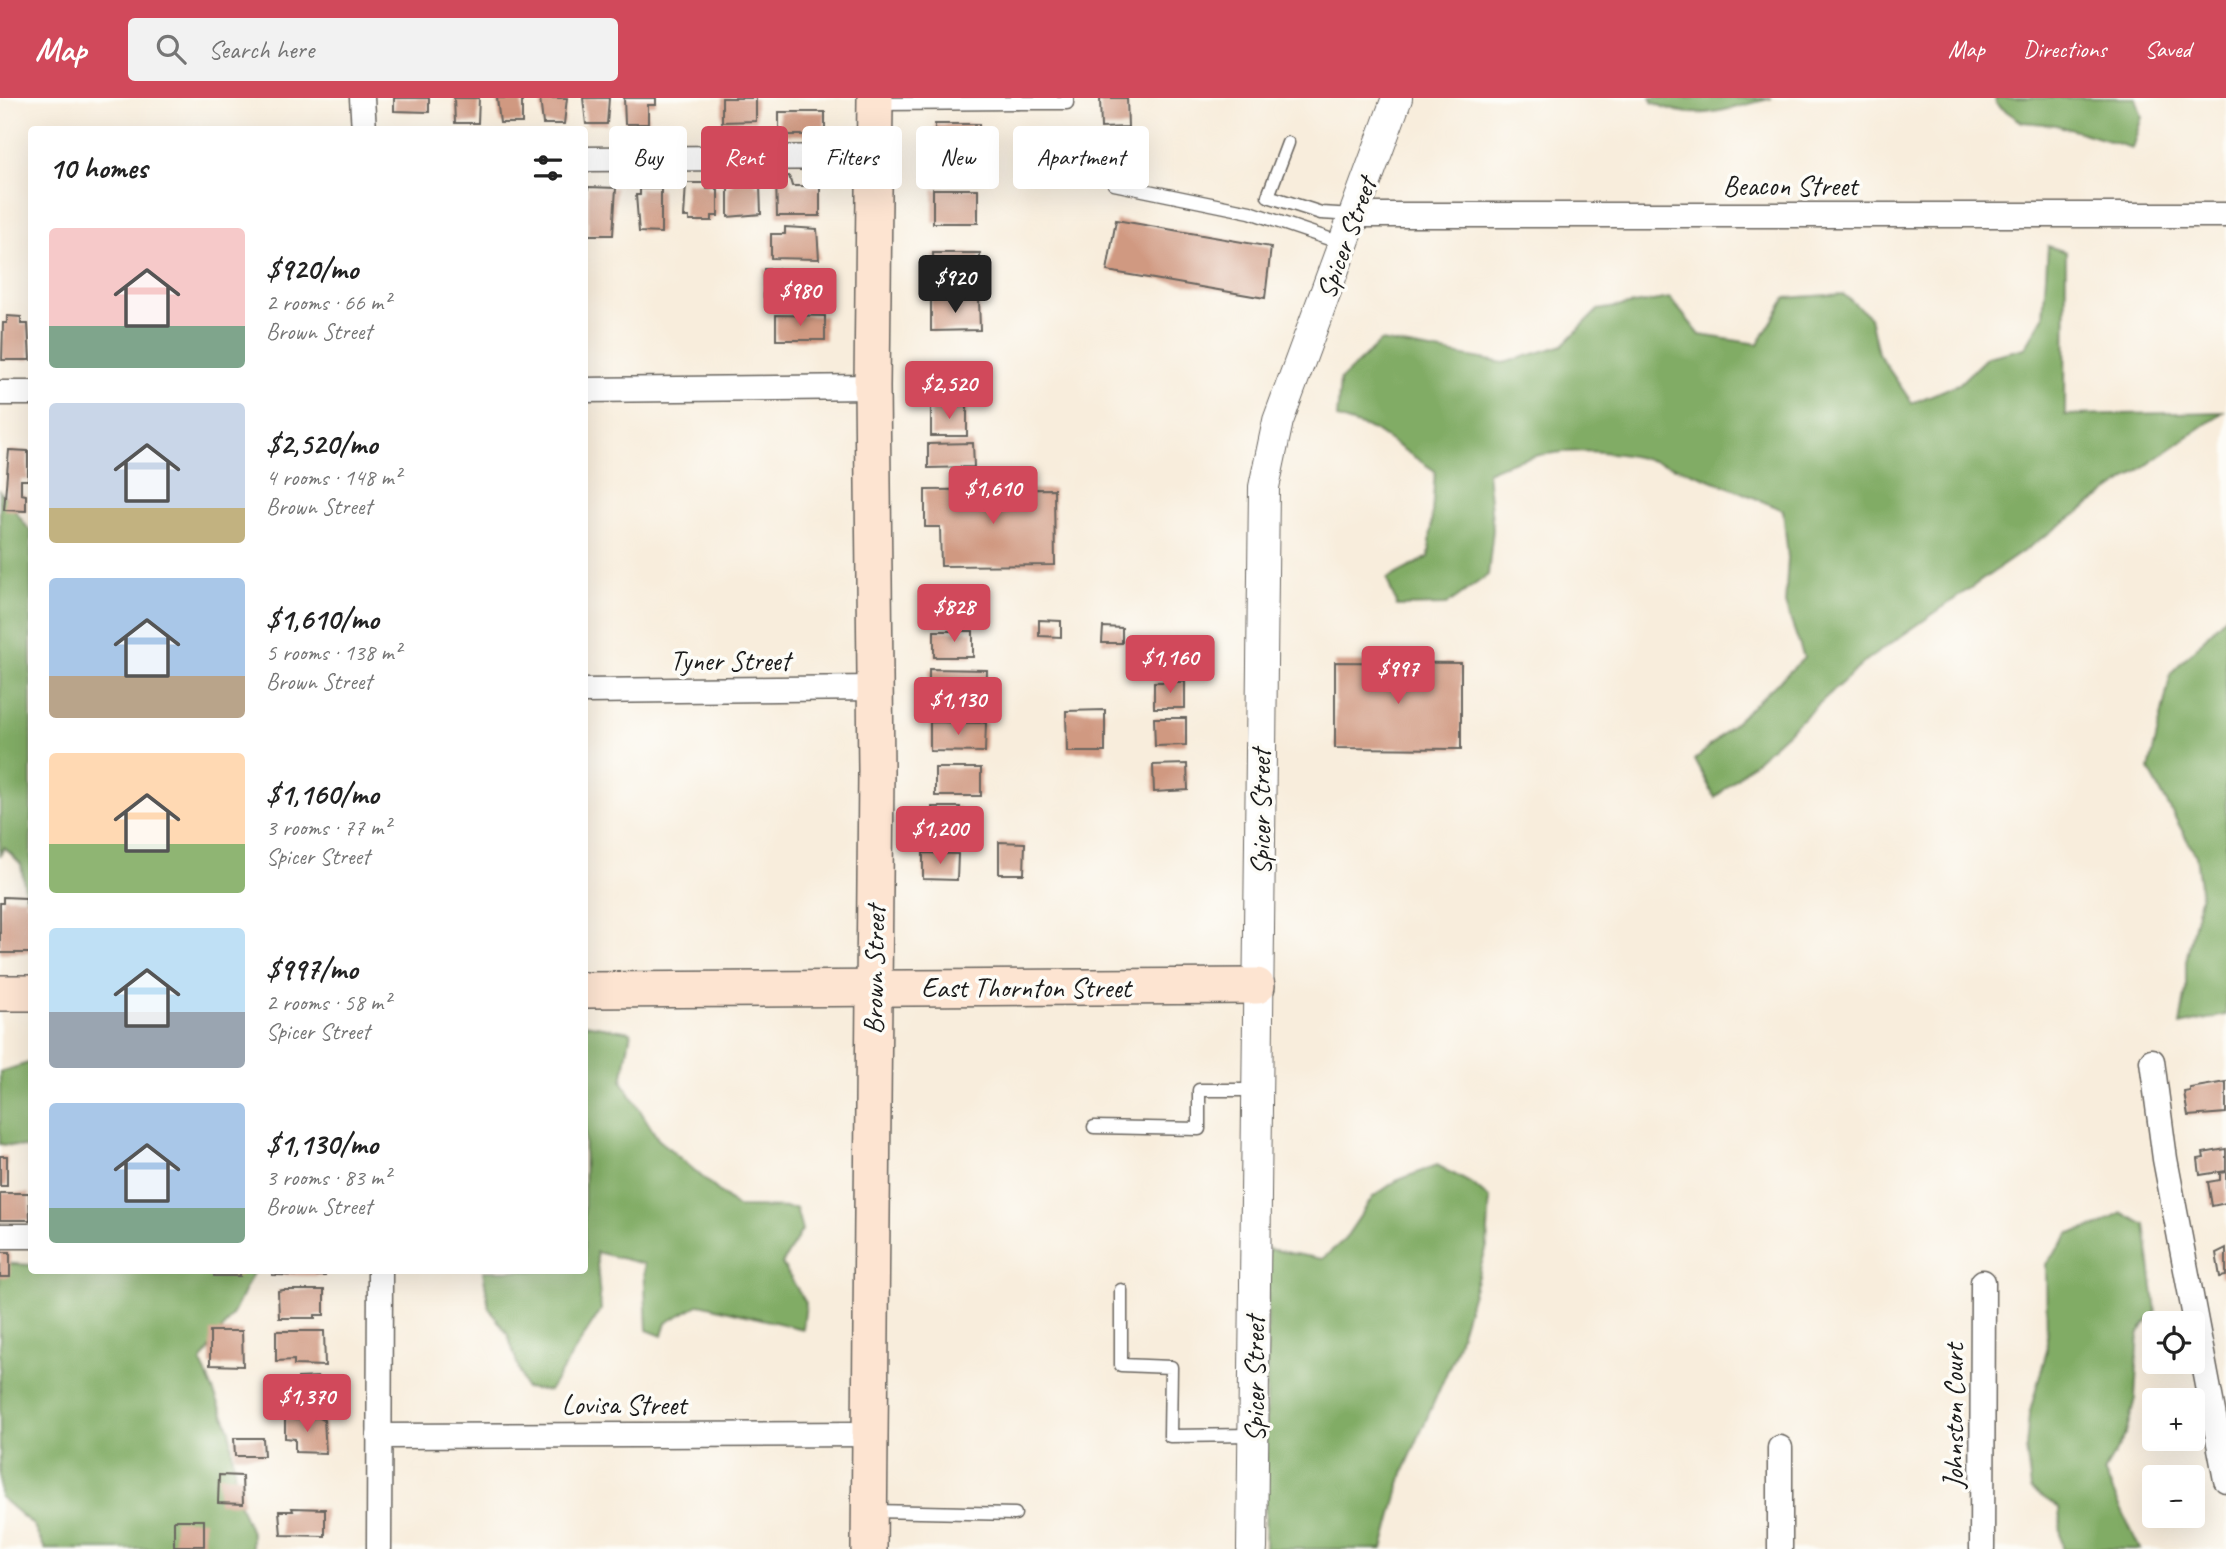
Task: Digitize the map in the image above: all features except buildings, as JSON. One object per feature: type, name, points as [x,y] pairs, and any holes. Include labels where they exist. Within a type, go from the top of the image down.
[{"type":"main road","name":"Brown Street","points":[[875,101],[875,126]]},
{"type":"main road","name":"Brown Street","points":[[869,1549],[876,688],[872,387],[874,189]]},
{"type":"main road","name":"East Thornton Street","points":[[588,990],[1257,986]]},
{"type":"main road","points":[[0,993],[28,993]]},
{"type":"street","points":[[362,98],[364,126]]},
{"type":"street","name":"Spicer Street","points":[[1252,1549],[1261,614],[1266,463],[1278,421],[1397,98]]},
{"type":"street","points":[[588,159],[802,157]]},
{"type":"street","name":"Beacon Street","points":[[1354,215],[2226,215]]},
{"type":"street","points":[[588,390],[872,387]]},
{"type":"street","points":[[0,393],[28,393]]},
{"type":"street","name":"Tyner Street","points":[[588,691],[876,688]]},
{"type":"street","points":[[2152,1061],[2165,1159],[2226,1480]]},
{"type":"street","points":[[0,1236],[28,1236]]},
{"type":"street","points":[[379,1549],[380,1274]]},
{"type":"street","name":"Johnston Court","points":[[1982,1549],[1983,1282]]},
{"type":"street","name":"Lovisa Street","points":[[379,1436],[869,1434]]},
{"type":"street","points":[[1780,1448],[1780,1549]]},
{"type":"lane","points":[[875,101],[1017,100],[1067,103],[1067,98]]},
{"type":"lane","points":[[1288,143],[1268,196],[1321,213],[1354,215]]},
{"type":"lane","points":[[1138,189],[1250,212],[1344,244]]},
{"type":"lane","points":[[1094,1127],[1199,1129],[1199,1090],[1256,1090]]},
{"type":"lane","points":[[1121,1290],[1121,1365],[1171,1367],[1170,1436],[1254,1435]]},
{"type":"lane","points":[[869,1511],[1016,1514]]},
{"type":"green space","points":[[1651,98],[1772,98],[1726,110],[1697,113],[1668,109],[1652,102]]},
{"type":"green space","points":[[1995,98],[2136,98],[2142,117],[2132,148],[2056,125],[2022,122],[1996,104]]},
{"type":"green space","points":[[2048,246],[2066,252],[2065,415],[2223,412],[1867,660],[1715,798],[1695,760],[1804,658],[1785,604],[1788,558],[1783,510],[1710,480],[1638,457],[1601,452],[1564,452],[1526,458],[1487,472],[1493,529],[1488,575],[1446,605],[1397,606],[1387,579],[1429,557],[1435,471],[1374,430],[1337,418],[1340,380],[1381,341],[1504,363],[1563,345],[1598,310],[1670,298],[1700,335],[1758,344],[1786,298],[1843,294],[1870,317],[1878,353],[1912,403],[1959,384],[1987,357],[2025,348],[2043,317]]},
{"type":"green space","points":[[0,491],[28,528],[28,899],[21,864],[4,847],[0,856]]},
{"type":"green space","points":[[2226,616],[2226,1015],[2180,1025],[2186,990],[2186,961],[2201,893],[2196,856],[2149,770],[2171,673]]},
{"type":"green space","points":[[588,1025],[631,1032],[622,1081],[658,1139],[737,1207],[796,1208],[802,1230],[782,1264],[806,1303],[803,1329],[700,1304],[666,1323],[662,1336],[647,1330],[644,1264],[596,1252],[601,1310],[549,1391],[525,1388],[508,1335],[489,1308],[483,1274],[588,1274]]},
{"type":"green space","points":[[28,1063],[28,1148],[0,1144],[0,1072]]},
{"type":"green space","points":[[1437,1165],[1474,1185],[1490,1199],[1487,1246],[1454,1356],[1403,1473],[1383,1549],[1265,1549],[1268,1249],[1322,1259],[1344,1240],[1373,1197],[1396,1181]]},
{"type":"green space","points":[[2122,1213],[2145,1225],[2156,1311],[2142,1311],[2135,1398],[2126,1434],[2104,1472],[2140,1549],[2062,1549],[2059,1508],[2031,1489],[2026,1448],[2029,1415],[2047,1350],[2046,1264],[2070,1233],[2099,1226]]},
{"type":"green space","points":[[0,1263],[28,1265],[28,1274],[253,1274],[234,1312],[201,1362],[230,1430],[237,1498],[252,1535],[252,1549],[45,1549],[33,1525],[0,1497]]}]
